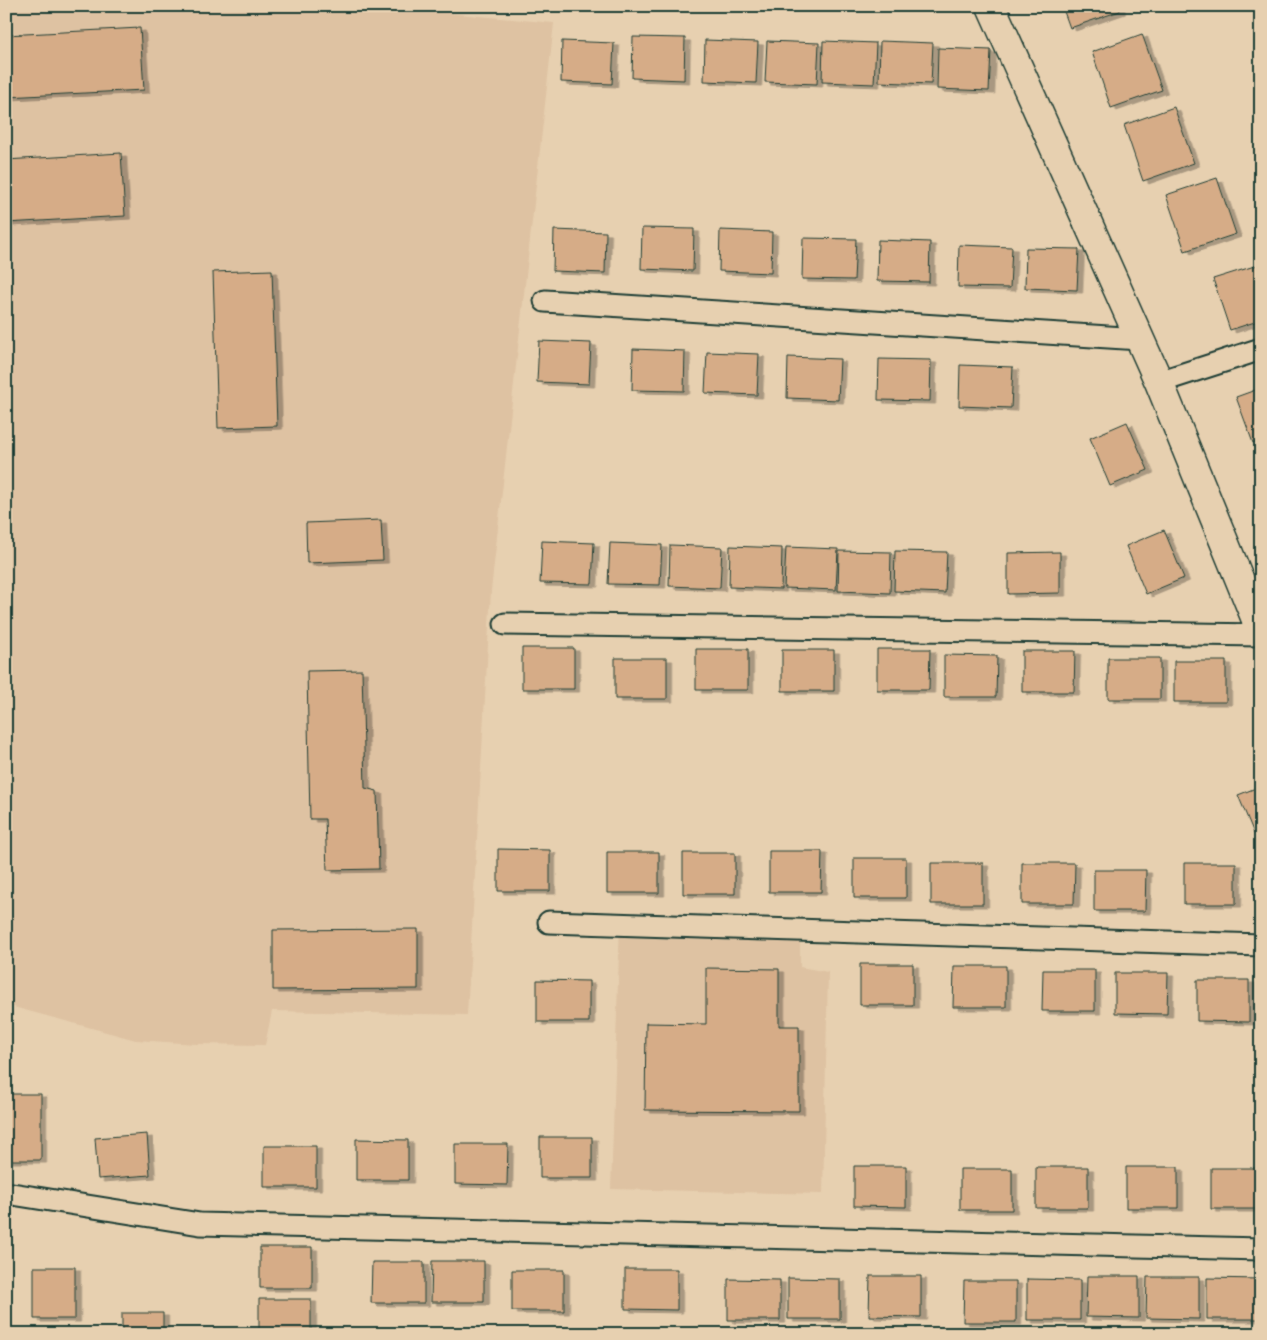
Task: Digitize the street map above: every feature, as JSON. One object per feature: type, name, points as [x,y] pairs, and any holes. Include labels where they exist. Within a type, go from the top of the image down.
[{"type":"street","points":[[505,624],[1261,634],[1159,382],[991,6]]},
{"type":"street","points":[[546,301],[1140,339]]},
{"type":"street","points":[[1159,382],[1261,349]]},
{"type":"street","points":[[549,922],[1261,945]]},
{"type":"street","points":[[6,1193],[200,1224],[1261,1250]]},
{"type":"shaded area","points":[[6,6],[373,6],[554,23],[491,591],[467,1015],[272,1011],[265,1045],[196,1044],[136,1040],[6,1005]]},
{"type":"shaded area","points":[[620,923],[800,927],[800,967],[828,972],[823,1194],[611,1189]]},
{"type":"building","points":[[1062,6],[1119,6],[1120,11],[1070,28]]},
{"type":"building","points":[[140,28],[144,90],[6,97],[6,35]]},
{"type":"building","points":[[1142,34],[1162,90],[1111,108],[1092,52]]},
{"type":"building","points":[[633,37],[685,38],[684,80],[632,78]]},
{"type":"building","points":[[705,40],[758,42],[756,83],[704,81]]},
{"type":"building","points":[[562,41],[614,43],[612,84],[561,82]]},
{"type":"building","points":[[767,41],[819,43],[817,84],[765,82]]},
{"type":"building","points":[[823,41],[876,43],[874,84],[822,82]]},
{"type":"building","points":[[880,41],[933,43],[931,84],[879,82]]},
{"type":"building","points":[[938,48],[991,50],[989,91],[937,89]]},
{"type":"building","points":[[1174,107],[1194,163],[1143,181],[1124,125]]},
{"type":"building","points":[[121,153],[125,216],[6,223],[6,160]]},
{"type":"building","points":[[1217,178],[1236,234],[1185,251],[1166,195]]},
{"type":"building","points":[[642,228],[694,229],[693,271],[641,269]]},
{"type":"building","points":[[554,230],[606,232],[605,273],[553,271]]},
{"type":"building","points":[[720,230],[772,232],[771,273],[719,271]]},
{"type":"building","points":[[803,238],[856,239],[854,280],[802,279]]},
{"type":"building","points":[[878,240],[930,242],[929,282],[877,281]]},
{"type":"building","points":[[959,245],[1012,247],[1010,288],[958,287]]},
{"type":"building","points":[[1026,248],[1079,249],[1077,290],[1025,288]]},
{"type":"building","points":[[1261,264],[1261,320],[1230,330],[1213,279]]},
{"type":"building","points":[[272,270],[277,426],[218,428],[213,272]]},
{"type":"building","points":[[539,341],[591,343],[589,384],[537,382]]},
{"type":"building","points":[[633,349],[685,351],[684,391],[632,390]]},
{"type":"building","points":[[707,352],[759,354],[757,395],[705,393]]},
{"type":"building","points":[[788,357],[840,359],[838,400],[787,398]]},
{"type":"building","points":[[879,359],[931,360],[930,401],[878,400]]},
{"type":"building","points":[[960,365],[1013,367],[1011,408],[959,406]]},
{"type":"building","points":[[1261,388],[1261,440],[1253,443],[1236,397]]},
{"type":"building","points":[[1127,422],[1148,470],[1110,486],[1090,438]]},
{"type":"building","points":[[381,520],[383,560],[307,563],[306,523]]},
{"type":"building","points":[[1164,530],[1184,578],[1146,594],[1126,546]]},
{"type":"building","points":[[542,541],[594,543],[592,584],[540,583]]},
{"type":"building","points":[[610,543],[662,545],[660,585],[608,584]]},
{"type":"building","points":[[670,545],[722,547],[720,588],[669,586]]},
{"type":"building","points":[[730,546],[782,548],[781,589],[729,587]]},
{"type":"building","points":[[786,547],[838,549],[836,590],[784,588]]},
{"type":"building","points":[[839,551],[891,552],[890,593],[838,591]]},
{"type":"building","points":[[895,551],[947,552],[945,593],[894,591]]},
{"type":"building","points":[[1060,552],[1060,593],[1008,594],[1008,553]]},
{"type":"building","points":[[522,648],[574,648],[574,689],[522,689]]},
{"type":"building","points":[[696,649],[748,649],[748,690],[696,690]]},
{"type":"building","points":[[877,649],[930,649],[929,690],[877,690]]},
{"type":"building","points":[[782,650],[834,650],[834,691],[782,691]]},
{"type":"building","points":[[1022,651],[1075,651],[1074,692],[1022,692]]},
{"type":"building","points":[[944,655],[997,656],[996,697],[944,697]]},
{"type":"building","points":[[615,658],[667,658],[667,699],[615,699]]},
{"type":"building","points":[[1108,658],[1160,658],[1160,699],[1108,699]]},
{"type":"building","points":[[1174,661],[1226,661],[1226,702],[1174,702]]},
{"type":"building","points":[[362,670],[365,788],[377,791],[379,869],[327,870],[325,819],[310,819],[307,671]]},
{"type":"building","points":[[1261,786],[1261,842],[1258,843],[1238,795]]},
{"type":"building","points":[[498,849],[550,850],[550,891],[498,891]]},
{"type":"building","points":[[769,851],[822,851],[821,892],[769,892]]},
{"type":"building","points":[[607,852],[659,852],[659,893],[607,893]]},
{"type":"building","points":[[683,853],[735,853],[735,894],[683,894]]},
{"type":"building","points":[[854,858],[906,858],[906,898],[854,898]]},
{"type":"building","points":[[931,863],[983,863],[983,904],[931,904]]},
{"type":"building","points":[[1022,863],[1075,863],[1074,904],[1022,904]]},
{"type":"building","points":[[1184,863],[1236,863],[1236,904],[1184,904]]},
{"type":"building","points":[[1094,870],[1146,870],[1145,911],[1094,911]]},
{"type":"building","points":[[418,929],[418,989],[273,990],[273,930]]},
{"type":"building","points":[[860,964],[913,964],[913,1005],[860,1005]]},
{"type":"building","points":[[954,966],[1006,966],[1006,1007],[953,1007]]},
{"type":"building","points":[[706,968],[779,969],[779,1026],[799,1026],[799,1111],[645,1110],[646,1023],[706,1024]]},
{"type":"building","points":[[1043,970],[1095,970],[1095,1011],[1042,1011]]},
{"type":"building","points":[[1115,973],[1168,973],[1167,1014],[1115,1013]]},
{"type":"building","points":[[537,980],[589,981],[589,1022],[537,1022]]},
{"type":"building","points":[[1197,980],[1249,980],[1249,1022],[1197,1021]]},
{"type":"building","points":[[6,1094],[41,1094],[41,1160],[6,1160]]},
{"type":"building","points":[[147,1134],[150,1175],[98,1179],[95,1138]]},
{"type":"building","points":[[540,1137],[592,1137],[592,1178],[540,1178]]},
{"type":"building","points":[[356,1139],[408,1140],[408,1180],[356,1180]]},
{"type":"building","points":[[455,1144],[508,1144],[507,1185],[455,1184]]},
{"type":"building","points":[[264,1146],[316,1146],[316,1187],[264,1187]]},
{"type":"building","points":[[854,1166],[906,1166],[906,1207],[854,1206]]},
{"type":"building","points":[[1036,1167],[1088,1167],[1088,1208],[1036,1208]]},
{"type":"building","points":[[1126,1167],[1178,1167],[1178,1208],[1126,1208]]},
{"type":"building","points":[[1211,1168],[1261,1168],[1261,1209],[1211,1209]]},
{"type":"building","points":[[960,1169],[1012,1169],[1012,1210],[960,1210]]},
{"type":"building","points":[[260,1247],[312,1247],[312,1288],[260,1288]]},
{"type":"building","points":[[432,1261],[484,1261],[484,1302],[431,1302]]},
{"type":"building","points":[[372,1262],[424,1262],[424,1303],[371,1303]]},
{"type":"building","points":[[34,1267],[75,1267],[75,1319],[34,1319]]},
{"type":"building","points":[[625,1269],[677,1269],[677,1310],[625,1309]]},
{"type":"building","points":[[512,1270],[564,1270],[564,1311],[512,1311]]},
{"type":"building","points":[[870,1276],[921,1276],[921,1317],[869,1316]]},
{"type":"building","points":[[1087,1276],[1139,1276],[1139,1318],[1086,1317]]},
{"type":"building","points":[[1147,1277],[1199,1277],[1199,1319],[1146,1318]]},
{"type":"building","points":[[788,1278],[840,1279],[840,1319],[788,1319]]},
{"type":"building","points":[[1207,1278],[1259,1279],[1259,1319],[1207,1319]]},
{"type":"building","points":[[728,1279],[780,1280],[780,1320],[728,1320]]},
{"type":"building","points":[[1027,1279],[1080,1280],[1080,1320],[1027,1320]]},
{"type":"building","points":[[964,1281],[1016,1281],[1016,1322],[963,1322]]},
{"type":"building","points":[[259,1299],[311,1299],[311,1334],[259,1334]]},
{"type":"building","points":[[122,1313],[163,1313],[163,1334],[122,1334]]}]
